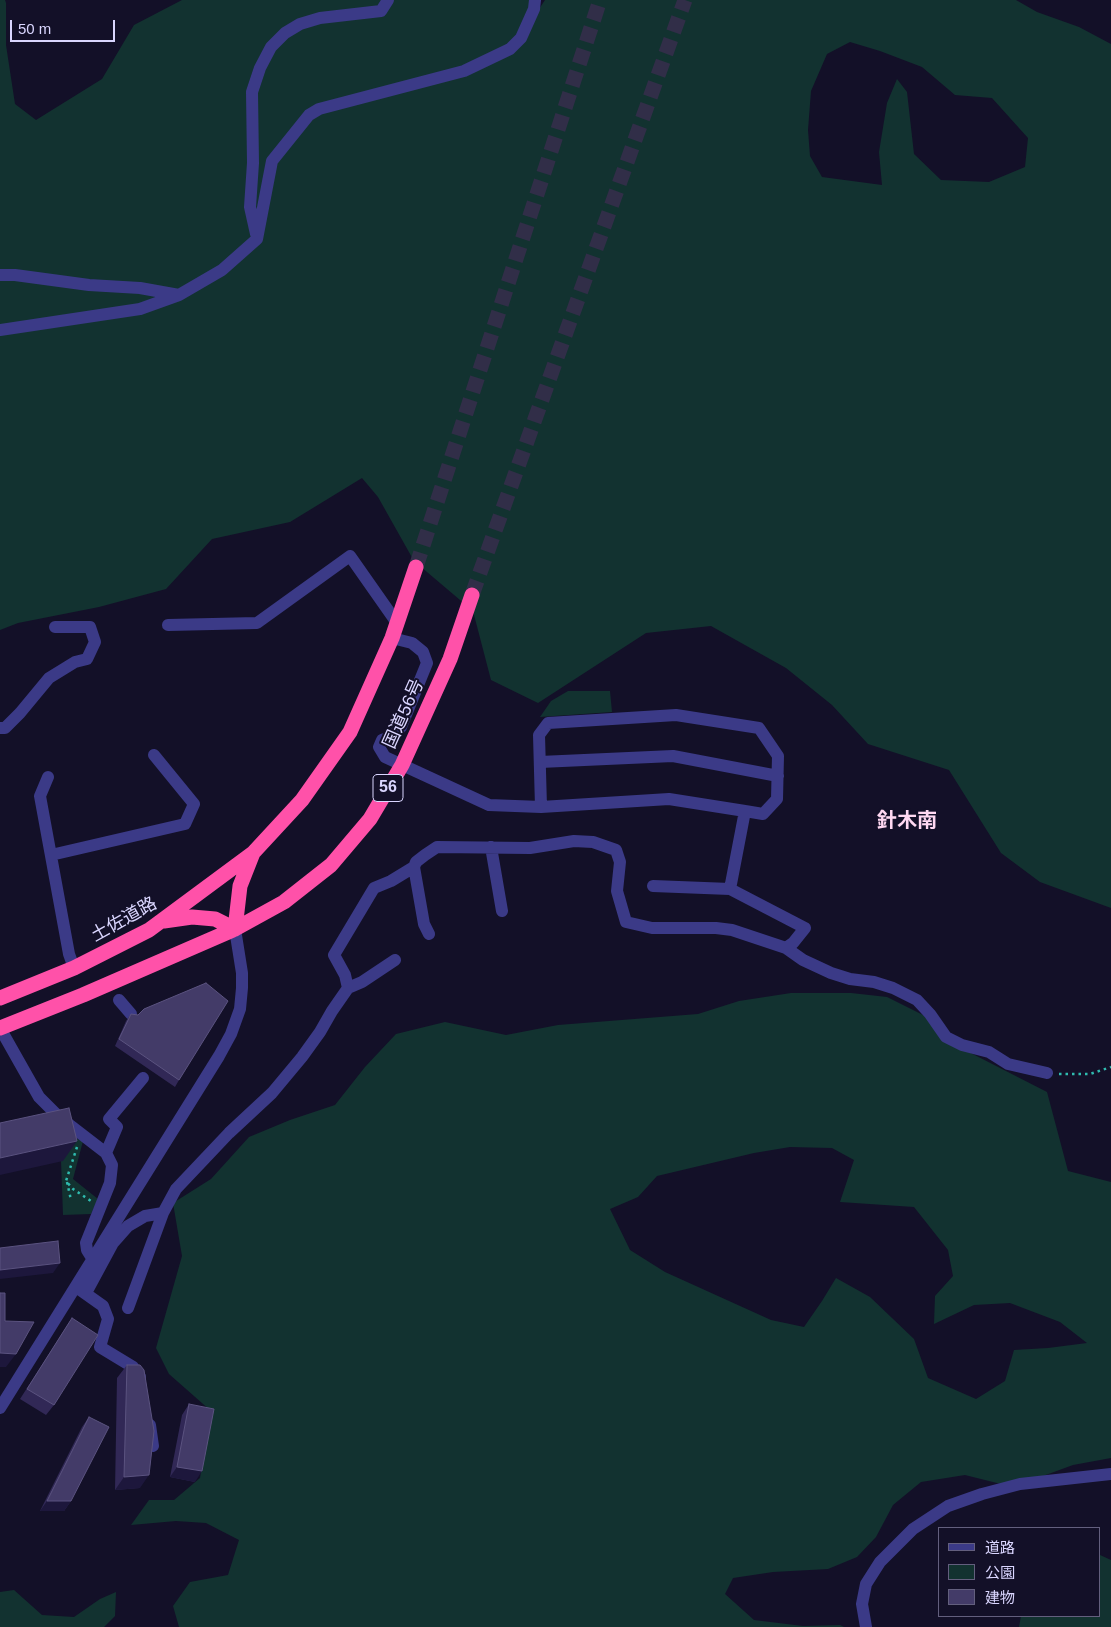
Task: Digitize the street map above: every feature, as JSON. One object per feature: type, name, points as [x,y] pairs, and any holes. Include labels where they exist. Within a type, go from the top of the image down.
[{"type":"highway","points":[[163,921],[192,917],[215,919],[235,929],[240,886],[253,853],[302,800],[350,732],[392,638],[416,567]]},
{"type":"highway","name":"国道56号","points":[[235,929],[284,902],[331,865],[370,819],[402,765],[450,659],[472,595]]},
{"type":"highway","name":"土佐道路","points":[[0,998],[74,968],[150,930],[253,853]]},
{"type":"highway","name":"56","points":[[0,1028],[83,995],[235,929]]},
{"type":"street","points":[[258,239],[250,207],[253,163],[252,92],[260,68],[271,47],[285,33],[300,24],[320,18],[381,11],[388,0]]},
{"type":"street","points":[[0,330],[140,309],[180,295],[222,270],[258,239],[272,161],[309,115],[319,108],[464,71],[510,49],[521,38],[534,9],[535,0]]},
{"type":"street","points":[[0,275],[15,275],[88,285],[140,288],[180,295]]},
{"type":"street","points":[[168,625],[257,623],[350,556],[397,623]]},
{"type":"street","points":[[0,728],[5,728],[20,713],[49,678],[75,662],[88,659],[95,642],[90,626],[55,627]]},
{"type":"street","points":[[392,638],[412,643],[424,652],[427,663],[401,726],[393,736],[382,740],[379,747],[385,757],[488,805],[541,807],[669,799],[763,814],[777,799],[778,756],[759,728],[676,715],[548,723],[539,735],[541,807]]},
{"type":"street","points":[[51,855],[185,824],[194,804],[154,755]]},
{"type":"street","points":[[540,762],[673,756],[778,776]]},
{"type":"street","points":[[48,777],[40,796],[68,954],[74,968]]},
{"type":"street","points":[[730,889],[744,812]]},
{"type":"street","points":[[429,934],[424,924],[414,867],[416,862],[425,854],[437,848],[530,848],[574,842],[593,842],[616,850],[620,862],[616,891],[626,922],[652,928],[716,928],[732,930],[786,948],[803,960],[831,973],[850,979],[874,982],[893,988],[917,1000],[930,1014],[946,1037],[962,1045],[989,1052],[1008,1064],[1047,1073]]},
{"type":"street","points":[[490,847],[502,911]]},
{"type":"street","points":[[348,988],[345,975],[334,955],[374,888],[414,867]]},
{"type":"street","points":[[653,886],[730,889],[804,928],[794,943],[786,948]]},
{"type":"street","points":[[0,1408],[231,1034],[240,1009],[242,988],[242,973],[235,929]]},
{"type":"street","points":[[128,1308],[163,1213],[176,1189],[272,1092],[302,1057],[348,988],[369,978],[395,960]]},
{"type":"street","points":[[120,1000],[131,1014]]},
{"type":"street","points":[[0,1028],[39,1097],[58,1116],[106,1153],[112,1165],[110,1183],[86,1243],[87,1250],[92,1258]]},
{"type":"street","points":[[106,1153],[117,1127],[109,1119],[143,1078]]},
{"type":"street","points":[[86,1294],[113,1243],[128,1226],[146,1216],[163,1213]]},
{"type":"street","points":[[74,1287],[104,1306],[108,1319],[100,1347],[133,1367],[142,1380],[143,1387]]},
{"type":"street","points":[[147,1411],[153,1446]]},
{"type":"street","points":[[866,1627],[862,1604],[866,1584],[880,1562],[913,1530],[948,1506],[982,1494],[1020,1484],[1111,1474]]},
{"type":"path","points":[[1047,1073],[1090,1074],[1111,1067]]},
{"type":"path","points":[[71,1200],[66,1181],[81,1134]]},
{"type":"path","points":[[66,1181],[73,1189],[100,1207]]},
{"type":"green space","points":[[0,0],[5,0],[6,3],[6,45],[15,104],[36,120],[102,79],[134,25],[182,0],[536,0],[539,9],[545,0],[1016,0],[1037,12],[1079,27],[1111,44],[1111,908],[1040,882],[1001,853],[949,770],[868,744],[832,705],[786,668],[711,626],[646,633],[538,703],[491,680],[473,611],[414,561],[378,497],[362,478],[290,522],[212,539],[166,589],[99,607],[18,623],[0,630]],"holes":[[[850,42],[922,67],[955,95],[992,98],[1028,138],[1025,167],[989,182],[941,180],[914,154],[907,92],[897,79],[887,103],[879,152],[882,185],[822,177],[810,156],[808,130],[811,91],[827,54]]]},
{"type":"green space","points":[[568,691],[610,691],[612,712],[540,717],[551,701]]},
{"type":"green space","points":[[791,993],[851,993],[887,997],[937,1022],[959,1047],[1047,1092],[1068,1171],[1111,1182],[1111,1458],[1073,1465],[1013,1487],[965,1475],[921,1482],[893,1505],[876,1537],[857,1557],[828,1569],[773,1572],[733,1578],[725,1594],[754,1620],[803,1626],[840,1625],[844,1627],[179,1627],[173,1606],[190,1582],[228,1575],[239,1540],[206,1523],[176,1521],[131,1525],[149,1500],[174,1500],[200,1478],[211,1411],[169,1374],[156,1348],[182,1256],[173,1203],[211,1179],[249,1137],[290,1120],[335,1105],[365,1067],[396,1034],[445,1022],[506,1035],[558,1025],[698,1014],[739,1001]],"holes":[[[790,1147],[832,1148],[854,1160],[840,1202],[914,1207],[948,1250],[953,1276],[935,1296],[934,1324],[974,1305],[1010,1303],[1060,1322],[1087,1343],[1014,1350],[1005,1381],[976,1399],[928,1378],[914,1339],[870,1297],[836,1278],[804,1327],[771,1320],[665,1272],[630,1250],[610,1209],[638,1197],[657,1176],[754,1153]]]},
{"type":"green space","points":[[60,1133],[83,1141],[73,1179],[98,1199],[91,1214],[63,1215]]},
{"type":"green space","points":[[1101,1555],[1111,1560],[1111,1627],[1019,1627],[1021,1617],[1101,1617]]},
{"type":"green space","points":[[14,1590],[42,1615],[74,1617],[100,1599],[116,1592],[115,1616],[104,1627],[0,1627],[0,1592]]},
{"type":"building","points":[[206,983],[228,1001],[179,1080],[119,1039],[131,1014],[138,1015],[144,1009]]},
{"type":"building","points":[[69,1108],[77,1141],[0,1158],[0,1123]]},
{"type":"building","points":[[58,1241],[60,1263],[0,1270],[0,1248]]},
{"type":"building","points":[[0,1293],[5,1293],[5,1321],[34,1322],[16,1354],[0,1353]]},
{"type":"building","points":[[72,1318],[98,1335],[54,1405],[27,1389]]},
{"type":"building","points":[[127,1365],[140,1365],[144,1370],[154,1431],[149,1475],[124,1477]]},
{"type":"building","points":[[189,1404],[214,1409],[202,1471],[177,1467]]},
{"type":"building","points":[[89,1417],[109,1427],[71,1501],[47,1501]]},
{"type":"tunnel","points":[[416,567],[600,0]]},
{"type":"tunnel","points":[[472,595],[685,0]]},
{"type":"district","name":"針木南","points":[[907,821]]}]
